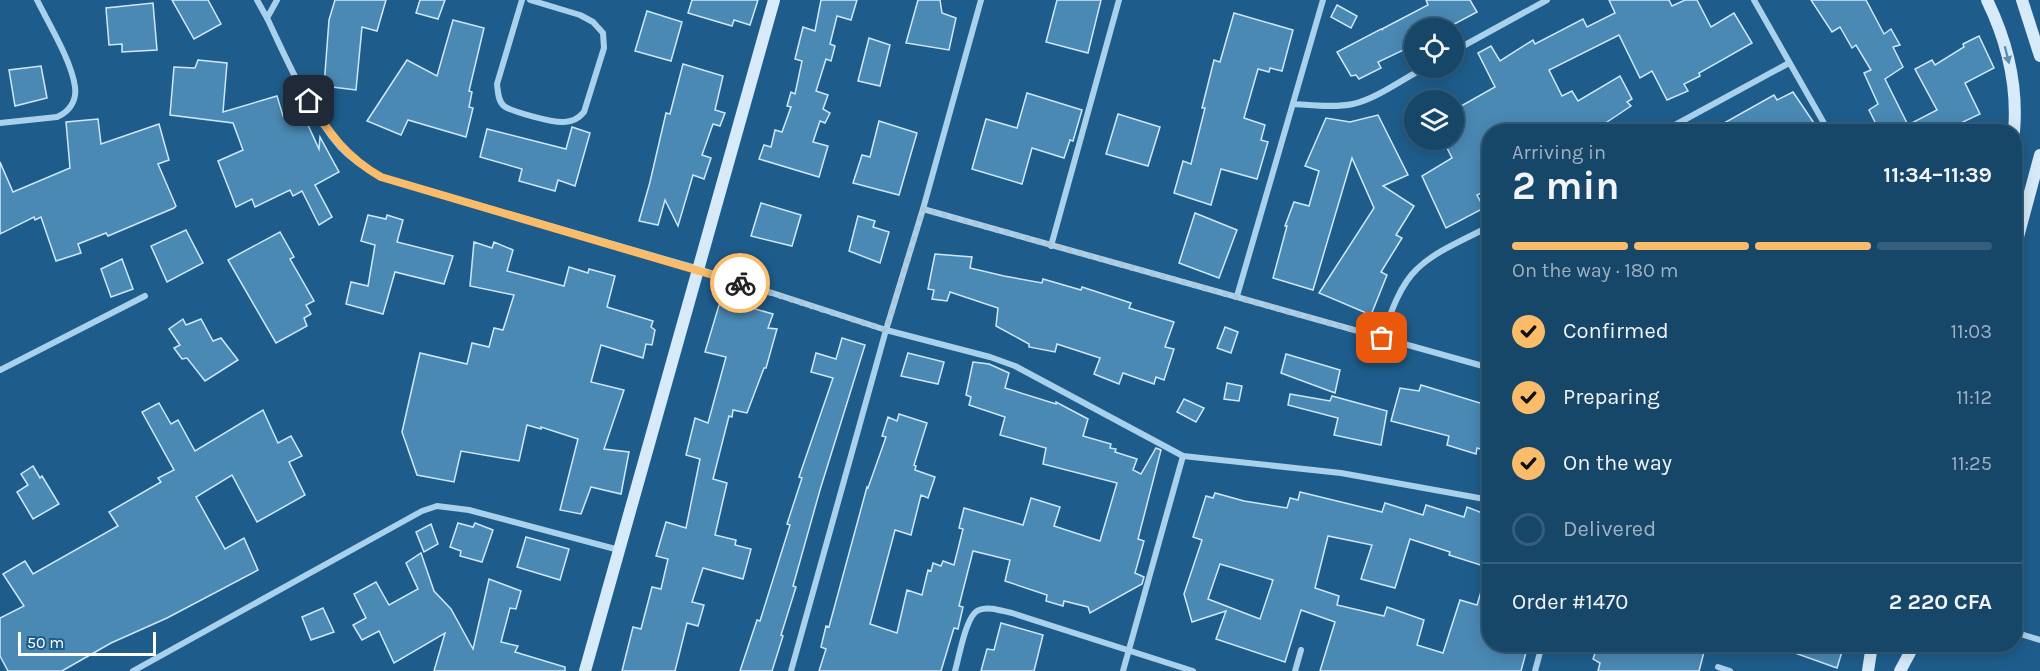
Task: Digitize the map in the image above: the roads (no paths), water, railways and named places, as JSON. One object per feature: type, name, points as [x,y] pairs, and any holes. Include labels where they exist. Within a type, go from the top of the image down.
[{"type":"street","points":[[0,123],[57,117],[71,108],[76,88],[38,0]]},
{"type":"street","points":[[257,0],[309,101],[341,148],[362,166],[381,177],[699,269],[886,330],[990,357],[1015,366],[1183,456],[1341,473],[1482,499]]},
{"type":"street","points":[[267,18],[277,0]]},
{"type":"street","points":[[522,0],[497,84],[498,96],[503,105],[516,112],[563,123],[577,119],[584,112],[604,48],[603,33],[593,22],[579,15],[530,0]]},
{"type":"street","points":[[585,671],[774,0]]},
{"type":"street","points":[[791,671],[981,0]]},
{"type":"street","points":[[1051,246],[1119,0]]},
{"type":"street","points":[[1237,296],[1323,0]]},
{"type":"street","points":[[1464,46],[1547,0]]},
{"type":"street","points":[[1754,0],[1824,124]]},
{"type":"street","points":[[1987,0],[1996,19],[2011,68],[2014,124]]},
{"type":"street","points":[[2022,0],[2040,56]]},
{"type":"street","points":[[1677,124],[1789,63]]},
{"type":"street","points":[[1293,104],[1334,106],[1354,104],[1406,78]]},
{"type":"street","points":[[2022,222],[2040,155]]},
{"type":"street","points":[[923,209],[1482,366]]},
{"type":"street","points":[[1382,338],[1405,284],[1418,268],[1482,230]]},
{"type":"street","points":[[0,370],[145,296]]},
{"type":"street","points":[[1123,671],[1183,456]]},
{"type":"street","points":[[133,671],[422,510],[437,506],[469,510],[619,550]]},
{"type":"street","points":[[956,671],[969,622],[974,613],[981,609],[1012,613],[1193,671]]},
{"type":"street","points":[[2022,634],[2040,639]]},
{"type":"street","points":[[1295,671],[1301,650]]},
{"type":"street","points":[[1535,671],[1540,652]]},
{"type":"street","points":[[1868,671],[1871,652]]},
{"type":"street","points":[[1900,671],[1910,652]]},
{"type":"street","points":[[1718,667],[1730,671]]}]
